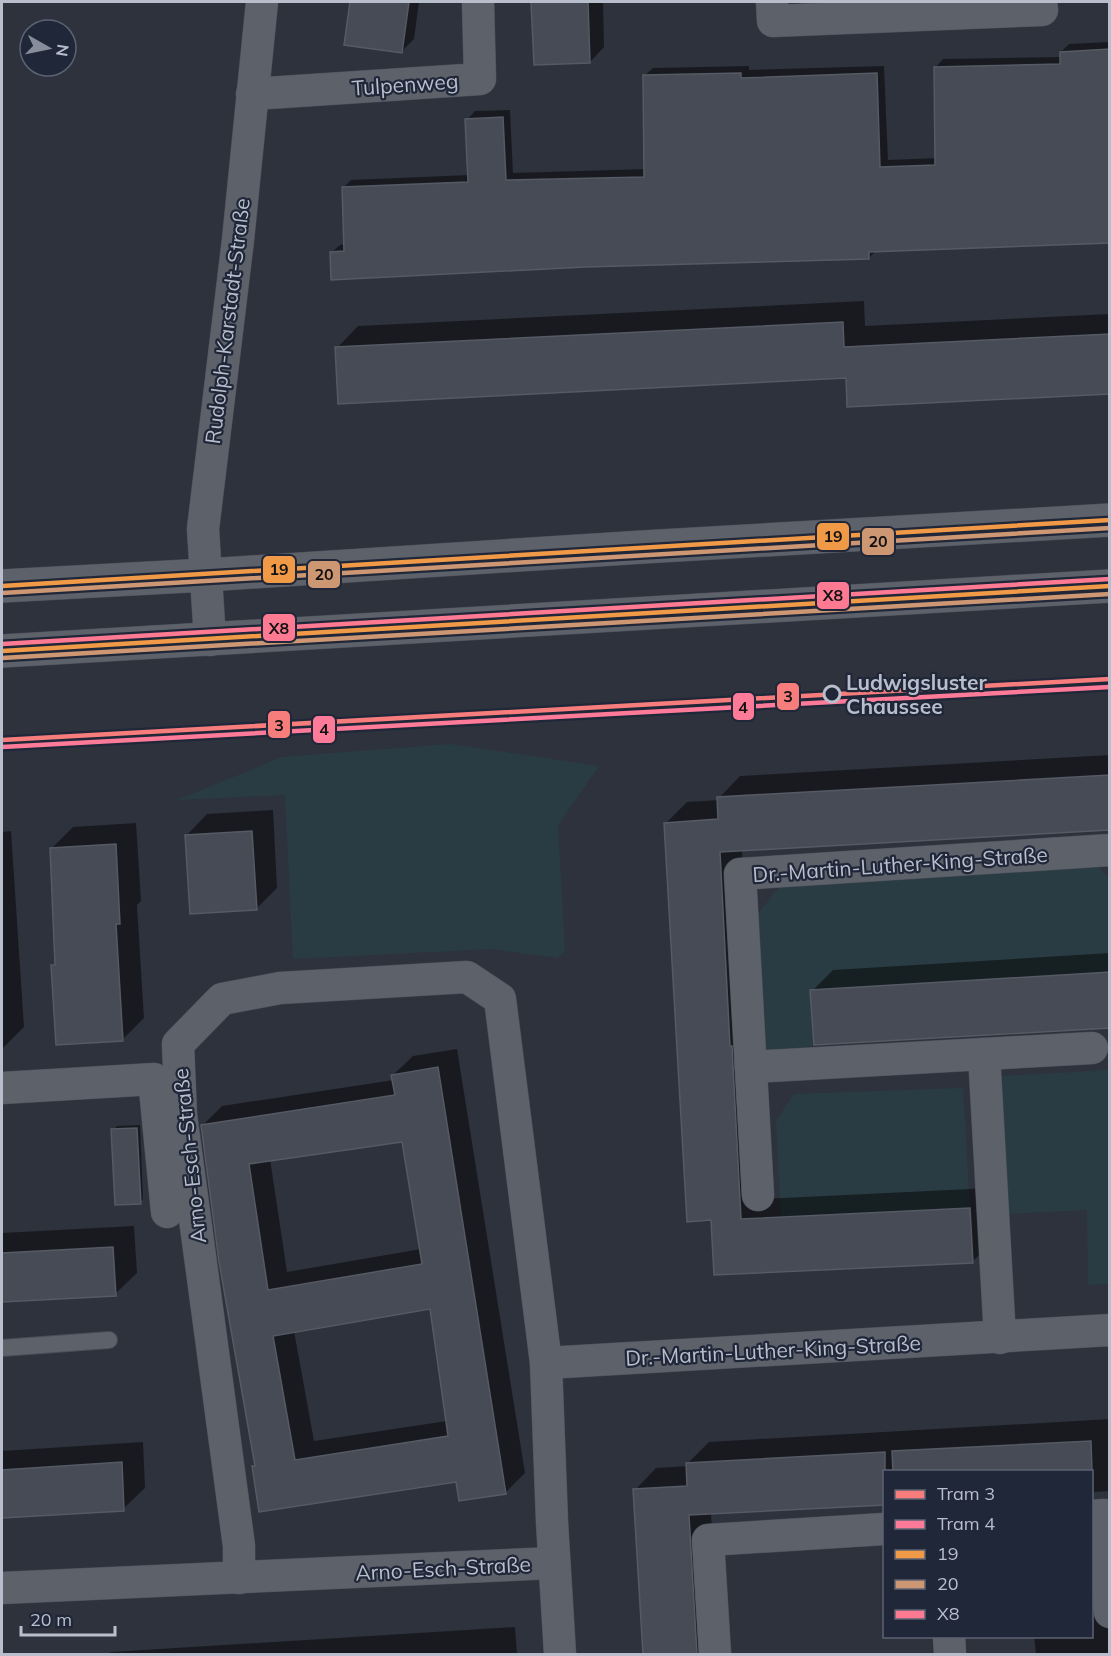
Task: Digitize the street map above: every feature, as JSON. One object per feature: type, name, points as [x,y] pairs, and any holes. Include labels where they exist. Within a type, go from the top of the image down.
[{"type":"street","name":"Rudolph-Karstadt-Straße","points":[[210,640],[204,529],[238,240],[262,2]]},
{"type":"street","name":"Tulpenweg","points":[[252,94],[480,79],[478,2]]},
{"type":"street","points":[[772,2],[773,21],[1042,10],[1041,2]]},
{"type":"street","points":[[2,586],[206,576],[643,547],[1110,520]]},
{"type":"street","points":[[2,651],[1110,586]]},
{"type":"street","name":"Dr.-Martin-Luther-King-Straße","points":[[758,1195],[740,874],[1110,850]]},
{"type":"street","name":"Arno-Esch-Straße","points":[[554,1563],[239,1578],[239,1546],[181,1114],[178,1044],[222,999],[280,988],[467,977],[500,999],[546,1363],[560,1654]]},
{"type":"street","points":[[751,1067],[1092,1048]]},
{"type":"street","points":[[984,1054],[1000,1338]]},
{"type":"street","points":[[2,1088],[154,1079],[166,1212]]},
{"type":"street","name":"Dr.-Martin-Luther-King-Straße","points":[[546,1363],[1110,1330]]},
{"type":"street","points":[[1102,1515],[1110,1612]]},
{"type":"street","points":[[715,1654],[708,1540],[883,1529]]},
{"type":"street","points":[[2,1588],[239,1578]]},
{"type":"street","points":[[949,1638],[950,1654]]},
{"type":"lane","points":[[2,1348],[109,1340]]},
{"type":"shaded area","points":[[450,744],[599,766],[558,825],[565,951],[558,958],[491,949],[293,959],[285,795],[177,800],[282,757]]},
{"type":"shaded area","points":[[1097,866],[1109,878],[1109,981],[810,991],[814,1046],[767,1050],[757,915],[779,887]]},
{"type":"shaded area","points":[[1109,1070],[1109,1284],[1088,1285],[1087,1210],[1006,1214],[1002,1076]]},
{"type":"shaded area","points":[[963,1088],[970,1208],[781,1217],[776,1121],[794,1094]]},
{"type":"building","points":[[350,2],[409,2],[402,53],[344,45]]},
{"type":"building","points":[[531,2],[588,2],[590,63],[534,65]]},
{"type":"building","points":[[1110,49],[1110,243],[869,252],[869,259],[585,267],[331,280],[330,252],[344,251],[342,187],[468,182],[465,119],[503,117],[506,180],[644,177],[643,75],[741,73],[741,78],[877,73],[880,167],[935,165],[934,67],[1060,64],[1060,52]]},
{"type":"building","points":[[843,322],[844,347],[1110,334],[1110,394],[847,407],[846,378],[338,404],[335,347]]},
{"type":"building","points":[[1110,775],[1110,830],[720,852],[741,1219],[970,1208],[973,1263],[714,1275],[711,1220],[687,1222],[664,823],[718,819],[717,797]]},
{"type":"building","points":[[252,831],[257,910],[190,914],[185,835]]},
{"type":"building","points":[[116,844],[120,924],[116,924],[123,1041],[56,1045],[51,965],[55,965],[50,848]]},
{"type":"building","points":[[1110,972],[1110,1028],[814,1045],[810,990]]},
{"type":"building","points":[[438,1067],[506,1494],[459,1501],[456,1482],[259,1512],[252,1466],[255,1466],[219,1262],[201,1125],[395,1095],[391,1075]],"holes":[[[402,1142],[422,1264],[268,1290],[249,1164]],[[430,1309],[448,1436],[295,1460],[273,1336]]]},
{"type":"building","points":[[137,1128],[141,1204],[115,1205],[111,1129]]},
{"type":"building","points":[[113,1247],[116,1296],[2,1302],[2,1253]]},
{"type":"building","points":[[1091,1441],[1092,1470],[893,1470],[892,1451]]},
{"type":"building","points":[[885,1452],[883,1505],[689,1515],[697,1654],[643,1654],[633,1489],[687,1486],[686,1463]]},
{"type":"building","points":[[122,1462],[124,1511],[2,1518],[2,1470]]},
{"type":"tram line","name":"3","points":[[2,740],[1110,679]]},
{"type":"tram line","name":"4","points":[[2,747],[1110,687]]},
{"type":"transit line","name":"19","points":[[2,586],[1110,520]]},
{"type":"transit line","name":"20","points":[[2,593],[1110,528]]},
{"type":"transit line","name":"X8","points":[[2,644],[1110,579]]},
{"type":"transit line","name":"19","points":[[2,651],[1110,586]]},
{"type":"transit line","name":"20","points":[[2,658],[1110,594]]},
{"type":"place","name":"Ludwigsluster Chaussee","points":[[832,694]]}]
